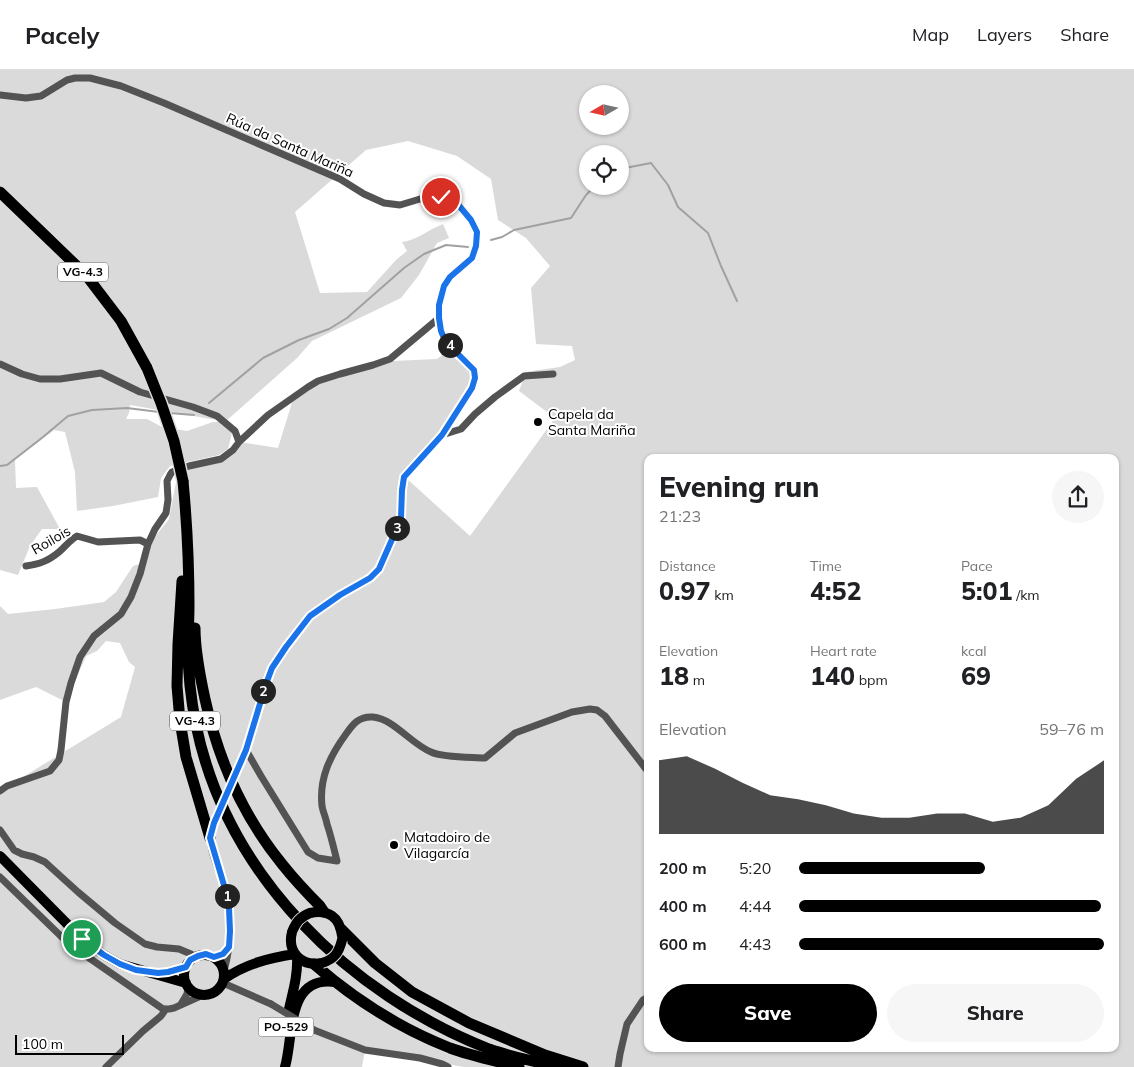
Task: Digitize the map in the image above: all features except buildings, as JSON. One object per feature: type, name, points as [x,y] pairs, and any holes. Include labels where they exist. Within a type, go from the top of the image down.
[{"type":"highway","name":"VG-4.3","points":[[0,192],[86,275],[121,321],[147,368],[161,403],[174,441],[183,481],[187,524],[190,687],[196,726],[208,770],[223,808],[233,829],[262,875],[294,914],[326,947],[400,1004],[455,1034],[490,1049],[560,1067]]},
{"type":"highway","points":[[187,524],[178,644],[177,686],[180,722],[186,757],[210,838]]},
{"type":"highway","points":[[187,524],[194,558],[195,636],[200,675],[218,749],[228,775],[247,812],[264,839],[281,863],[324,912]]},
{"type":"highway","points":[[342,934],[412,992],[468,1024],[545,1055],[583,1067]]},
{"type":"highway","points":[[316,963],[335,982],[380,1014],[421,1036],[478,1057],[519,1067]]},
{"type":"main road","points":[[0,856],[82,939],[104,955],[120,964],[187,985]]},
{"type":"main road","points":[[273,958],[284,948],[298,920],[310,913],[324,912],[329,914],[334,918],[342,934],[340,949],[335,956],[327,961],[316,963],[304,961],[296,956],[290,943],[291,935]]},
{"type":"main road","points":[[222,970],[215,992],[204,995],[193,992],[187,985],[184,975],[190,960],[202,954],[206,954],[222,970],[234,973],[252,964],[273,958],[296,956]]},
{"type":"main road","name":"PO-529","points":[[284,1067],[284,1039],[297,975],[296,956]]},
{"type":"main road","name":"PO-529","points":[[295,989],[303,973],[316,963]]},
{"type":"main road","points":[[147,972],[168,972],[186,967]]},
{"type":"main road","points":[[284,1067],[296,1006],[302,994],[310,985],[318,982],[335,982]]},
{"type":"street","name":"Rúa da Santa Mariña","points":[[0,94],[26,98],[41,96],[67,80],[75,78],[90,78],[121,86],[164,102],[340,179],[364,194],[384,203],[400,206],[420,199],[450,198],[456,202],[471,220],[477,232],[476,246],[472,258],[450,277],[444,286],[439,305],[439,318],[444,338],[474,370],[475,378],[472,388],[442,435],[404,477],[401,518],[379,569],[370,578],[340,595],[310,616],[272,668],[246,750],[214,823],[210,838]]},
{"type":"street","points":[[0,791],[7,786],[50,771],[59,760],[66,702],[80,657],[94,636],[121,614],[131,597],[140,574],[148,544],[166,513],[168,500],[166,481],[172,472],[221,459],[233,450],[268,415],[308,387],[318,381],[373,366],[390,359],[439,318]]},
{"type":"street","points":[[0,364],[22,374],[40,379],[60,379],[101,373],[140,392],[217,416],[235,431],[239,442]]},
{"type":"street","name":"Rúa da Santa Mariña","points":[[442,435],[461,429],[495,397],[524,376],[554,374]]},
{"type":"street","name":"Roilois","points":[[26,566],[42,563],[77,536],[98,542],[140,540],[148,544]]},
{"type":"street","points":[[246,750],[308,852],[318,858],[337,861],[322,807],[323,784],[328,764],[335,750],[354,722],[361,718],[373,717],[388,722],[417,744],[433,753],[485,758],[515,733],[572,712],[590,709],[597,710],[605,716],[644,766]]},
{"type":"street","points":[[0,830],[14,850],[22,854],[34,856],[45,862],[78,892],[145,944],[179,949],[194,957]]},
{"type":"street","points":[[210,838],[227,900],[230,931],[229,947],[222,970]]},
{"type":"street","points":[[0,878],[69,944],[157,1005],[166,1009],[174,1008],[183,1002],[187,994],[187,985]]},
{"type":"street","points":[[222,970],[223,954],[229,947]]},
{"type":"street","points":[[222,970],[271,1004],[314,1030],[365,1050],[420,1058],[448,1067]]},
{"type":"street","points":[[180,1004],[204,995]]},
{"type":"street","points":[[618,1067],[627,1024],[644,999]]},
{"type":"street","points":[[106,1067],[142,1031],[161,1016],[166,1009]]},
{"type":"shaded area","points":[[0,70],[1134,70],[1134,1067],[464,1067],[365,1050],[362,1067],[0,1067],[0,791],[121,717],[135,667],[129,662],[120,643],[106,641],[97,651],[86,656],[66,702],[36,687],[0,700],[0,606],[8,614],[104,602],[116,592],[133,566],[143,563],[154,538],[169,519],[176,482],[186,477],[189,466],[221,459],[239,442],[278,448],[294,396],[340,374],[393,361],[437,359],[452,348],[474,370],[475,378],[442,435],[405,477],[470,536],[555,418],[519,391],[525,372],[560,367],[575,360],[572,346],[536,344],[531,288],[550,266],[526,238],[498,220],[491,179],[457,156],[408,141],[366,150],[295,212],[320,293],[367,292],[396,260],[407,251],[402,242],[418,237],[443,224],[449,238],[437,243],[419,275],[401,298],[312,341],[297,358],[225,422],[232,433],[228,449],[219,455],[170,466],[161,478],[158,497],[77,511],[75,472],[65,432],[54,430],[15,460],[16,488],[37,487],[60,529],[42,529],[30,546],[18,575],[0,570]],"holes":[[[130,405],[222,421],[213,422],[187,431],[162,427],[147,419],[126,419]]]},
{"type":"waterway","points":[[629,167],[651,163],[668,185],[678,207],[708,233],[737,301]]},
{"type":"waterway","points":[[491,240],[502,237],[514,230],[571,218],[586,195]]},
{"type":"waterway","points":[[209,403],[263,358],[299,340],[329,329],[347,318],[404,268],[424,254],[446,245],[468,247]]},
{"type":"waterway","points":[[0,466],[7,465],[68,416],[92,410],[127,408],[159,412]]},
{"type":"waterway","points":[[169,413],[194,415]]},
{"type":"place","name":"Capela da Santa Mariña","points":[[538,422]]},
{"type":"place","name":"Matadoiro de Vilagarcía","points":[[394,845]]},
{"type":"route","points":[[82,939],[120,964],[136,970],[158,973],[186,967],[190,960],[202,954],[214,957],[223,954],[229,947],[229,908],[226,892],[211,846],[211,831],[246,750],[272,668],[310,616],[340,595],[370,578],[379,569],[401,518],[404,477],[442,435],[472,388],[475,378],[474,370],[444,338],[439,318],[439,305],[444,286],[450,277],[472,258],[476,246],[477,232],[471,220],[456,202],[450,198],[441,197]]}]
